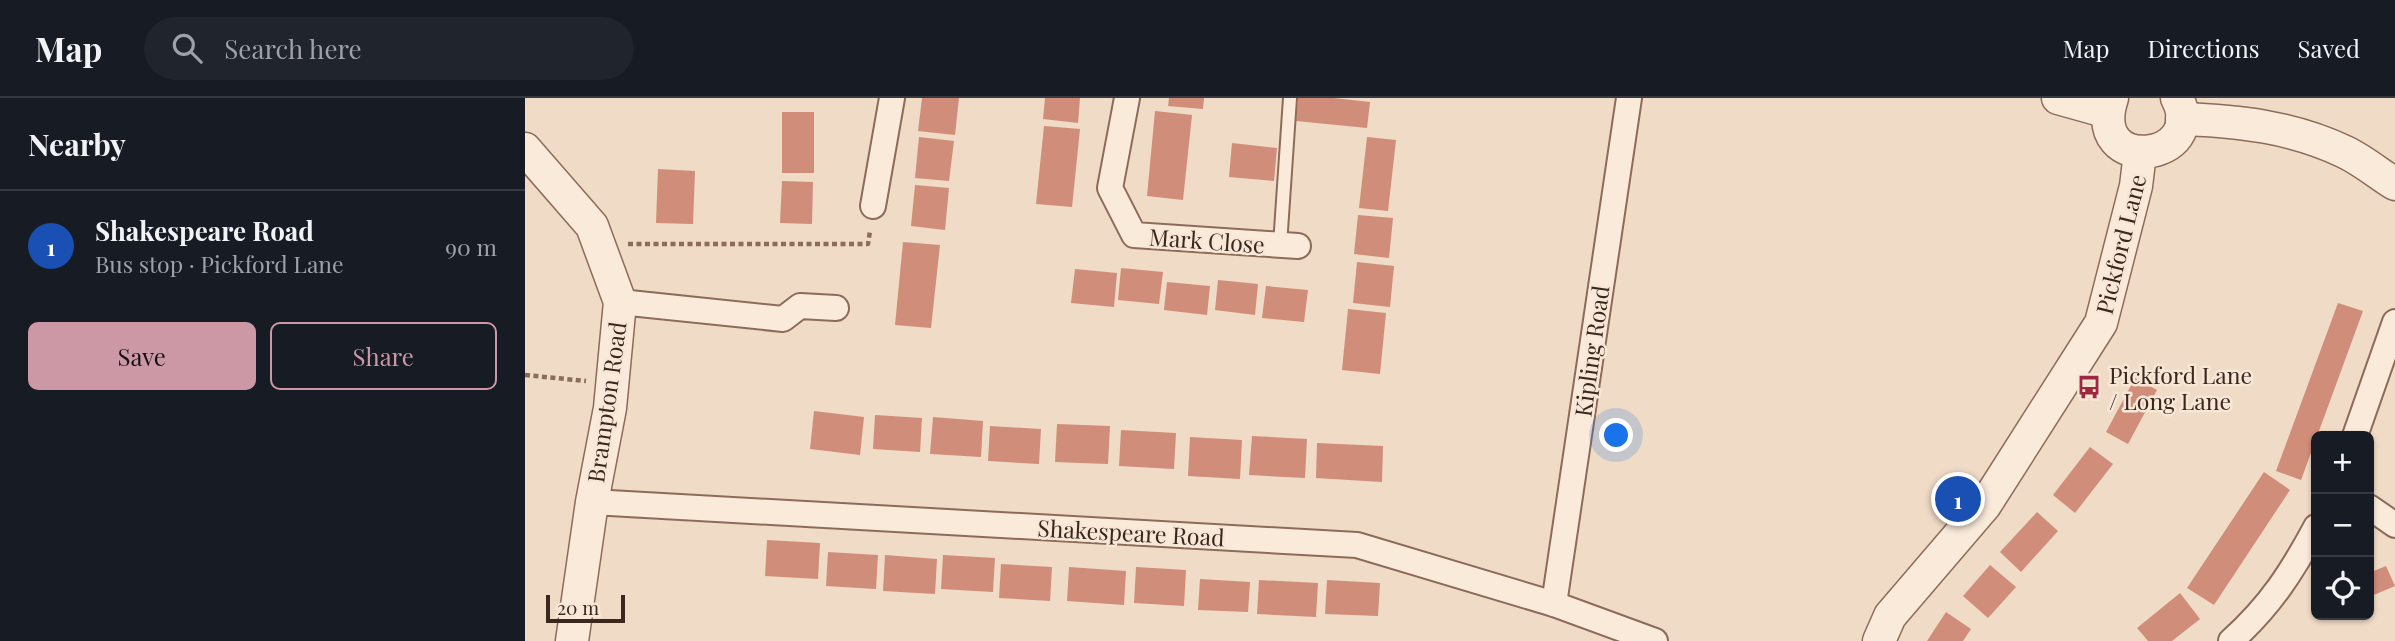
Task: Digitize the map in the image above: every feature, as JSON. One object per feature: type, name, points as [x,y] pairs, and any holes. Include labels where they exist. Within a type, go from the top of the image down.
[{"type":"street","points":[[873,206],[892,98]]},
{"type":"street","name":"Mark Close","points":[[1128,98],[1110,188],[1134,235],[1289,245]]},
{"type":"street","name":"Kipling Road","points":[[1554,604],[1629,98]]},
{"type":"street","points":[[2058,98],[2110,105],[2109,126],[2116,139],[2127,148],[2140,153],[2155,152],[2168,145],[2178,134],[2180,109],[2218,120],[2273,127],[2346,152],[2395,184]]},
{"type":"street","name":"Brampton Road","points":[[525,149],[592,226],[620,302],[610,408],[591,502],[572,641]]},
{"type":"street","name":"Pickford Lane","points":[[1878,641],[1890,616],[1985,505],[2101,323],[2136,186],[2140,153]]},
{"type":"street","points":[[620,302],[783,319],[800,306],[836,308]]},
{"type":"street","points":[[2357,431],[2395,321]]},
{"type":"street","name":"Shakespeare Road","points":[[591,502],[1357,545],[1554,604],[1655,641]]},
{"type":"street","points":[[2374,510],[2395,525]]},
{"type":"street","points":[[2231,641],[2258,617],[2294,568],[2311,536]]},
{"type":"lane","points":[[1289,245],[1290,98]]},
{"type":"path","points":[[599,244],[868,244],[873,206]]},
{"type":"path","points":[[525,375],[612,384]]},
{"type":"building","points":[[922,98],[959,98],[955,135],[918,131]]},
{"type":"building","points":[[1045,98],[1080,98],[1078,123],[1043,119]]},
{"type":"building","points":[[1169,98],[1204,98],[1203,109],[1168,106]]},
{"type":"building","points":[[1298,98],[1370,102],[1367,128],[1296,121]]},
{"type":"building","points":[[1155,111],[1192,115],[1183,200],[1147,196]]},
{"type":"building","points":[[782,112],[814,112],[814,173],[782,173]]},
{"type":"building","points":[[1044,126],[1080,129],[1072,207],[1036,204]]},
{"type":"building","points":[[919,137],[954,141],[949,181],[915,178]]},
{"type":"building","points":[[1367,137],[1396,140],[1388,211],[1359,208]]},
{"type":"building","points":[[1232,143],[1277,148],[1274,181],[1229,177]]},
{"type":"building","points":[[658,169],[695,171],[693,224],[656,223]]},
{"type":"building","points":[[782,181],[813,182],[812,224],[780,223]]},
{"type":"building","points":[[915,185],[949,188],[945,230],[911,226]]},
{"type":"building","points":[[1358,215],[1393,218],[1389,258],[1354,254]]},
{"type":"building","points":[[903,242],[940,245],[931,328],[895,325]]},
{"type":"building","points":[[1357,262],[1394,266],[1390,307],[1353,303]]},
{"type":"building","points":[[1121,268],[1163,272],[1159,304],[1118,300]]},
{"type":"building","points":[[1075,269],[1117,273],[1114,307],[1071,303]]},
{"type":"building","points":[[1218,280],[1258,284],[1255,315],[1215,310]]},
{"type":"building","points":[[1167,282],[1210,286],[1207,315],[1164,310]]},
{"type":"building","points":[[1266,286],[1308,290],[1304,322],[1262,318]]},
{"type":"building","points":[[2338,303],[2363,311],[2319,431],[2311,431],[2311,453],[2301,480],[2276,471]]},
{"type":"building","points":[[1348,309],[1386,313],[1380,374],[1342,370]]},
{"type":"building","points":[[2135,378],[2157,390],[2128,444],[2106,432]]},
{"type":"building","points":[[814,411],[864,417],[860,455],[810,449]]},
{"type":"building","points":[[875,415],[922,418],[920,452],[873,449]]},
{"type":"building","points":[[933,417],[983,421],[981,457],[930,454]]},
{"type":"building","points":[[1057,424],[1110,426],[1108,464],[1055,462]]},
{"type":"building","points":[[990,426],[1041,429],[1039,464],[988,461]]},
{"type":"building","points":[[1121,430],[1176,433],[1174,469],[1119,466]]},
{"type":"building","points":[[1252,436],[1307,439],[1305,478],[1249,475]]},
{"type":"building","points":[[1190,437],[1242,440],[1240,479],[1188,476]]},
{"type":"building","points":[[1317,443],[1383,446],[1382,482],[1316,478]]},
{"type":"building","points":[[2090,447],[2113,464],[2075,513],[2053,495]]},
{"type":"building","points":[[2264,472],[2290,490],[2214,605],[2187,588]]},
{"type":"building","points":[[2037,512],[2058,531],[2021,572],[2000,552]]},
{"type":"building","points":[[767,540],[820,543],[818,579],[765,576]]},
{"type":"building","points":[[828,552],[878,555],[876,589],[826,586]]},
{"type":"building","points":[[885,555],[937,559],[935,594],[883,591]]},
{"type":"building","points":[[943,555],[995,558],[993,592],[941,589]]},
{"type":"building","points":[[1001,564],[1052,567],[1050,601],[999,598]]},
{"type":"building","points":[[1990,565],[2016,587],[1988,618],[1963,596]]},
{"type":"building","points":[[2386,566],[2395,586],[2374,595],[2374,571]]},
{"type":"building","points":[[1069,567],[1126,571],[1124,605],[1067,601]]},
{"type":"building","points":[[1136,567],[1186,570],[1184,606],[1134,603]]},
{"type":"building","points":[[1200,579],[1250,582],[1248,612],[1198,610]]},
{"type":"building","points":[[1259,580],[1318,583],[1316,617],[1257,614]]},
{"type":"building","points":[[1327,580],[1380,583],[1378,616],[1325,614]]},
{"type":"building","points":[[2180,593],[2200,619],[2172,641],[2148,641],[2137,628]]},
{"type":"building","points":[[1946,612],[1971,629],[1963,641],[1927,641]]},
{"type":"place","name":"Pickford Lane / Long Lane","points":[[2089,387]]},
{"type":"place","name":"Shakespeare Road","points":[[1958,499]]}]
